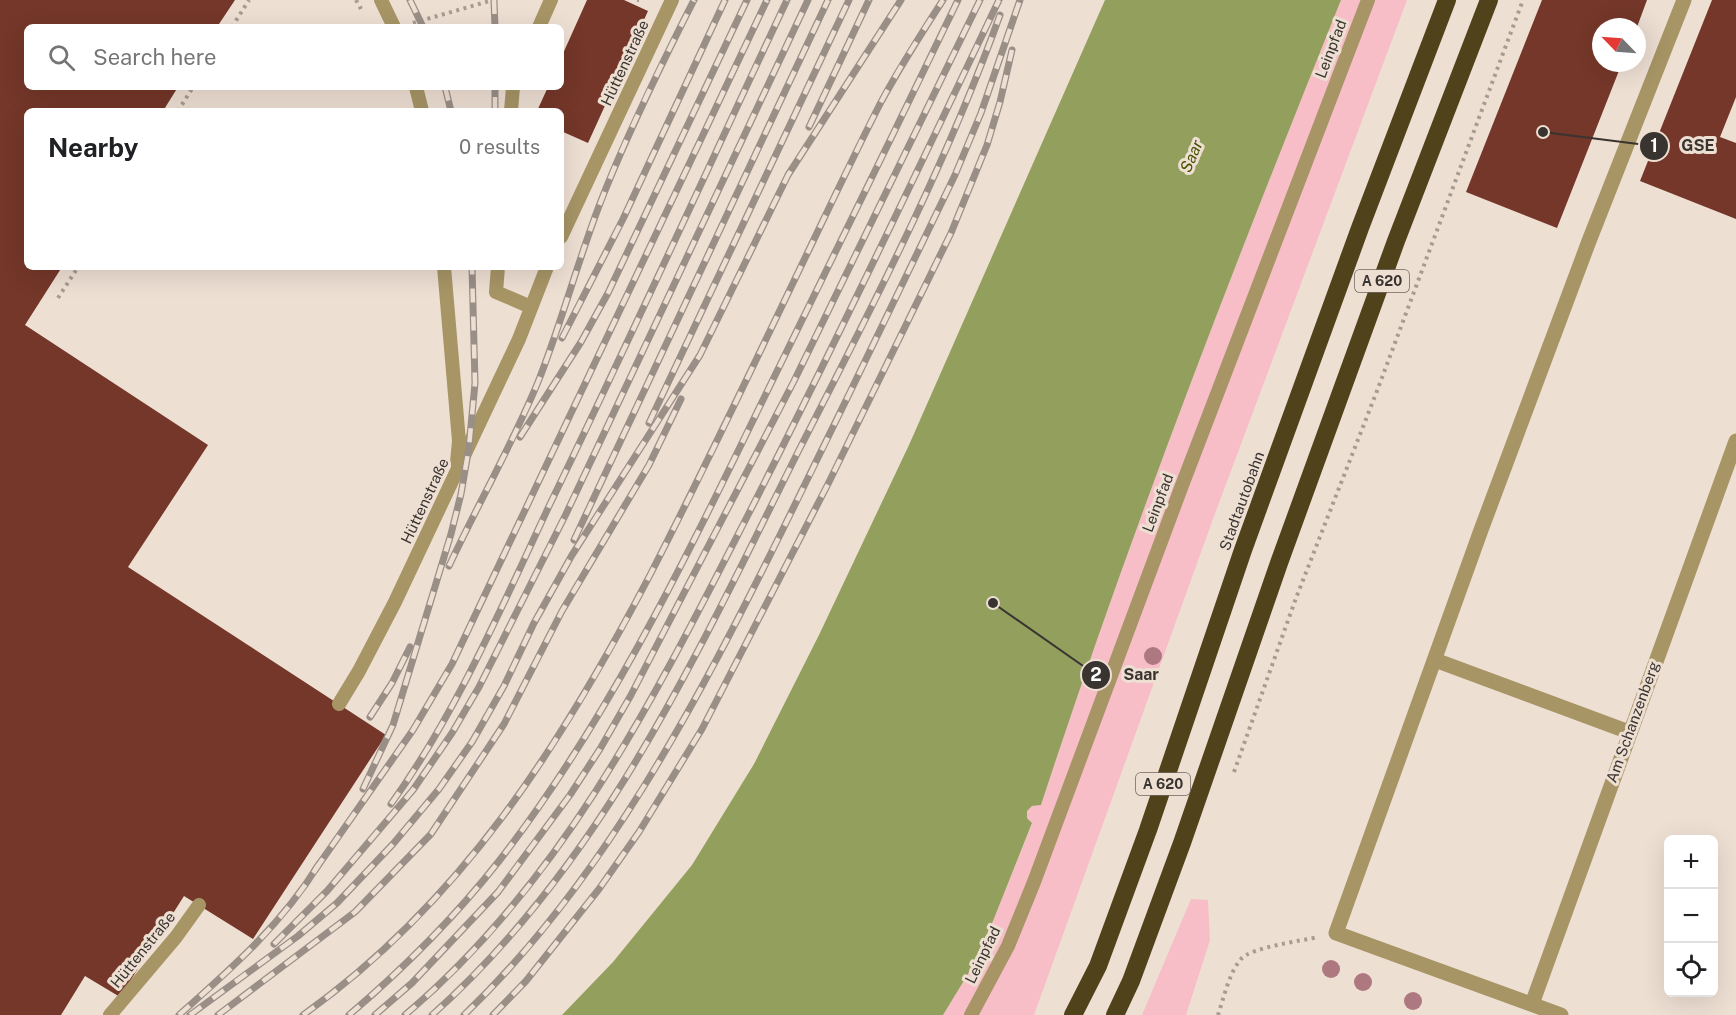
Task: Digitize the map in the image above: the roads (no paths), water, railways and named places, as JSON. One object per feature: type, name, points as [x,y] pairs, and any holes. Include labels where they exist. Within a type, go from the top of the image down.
[{"type":"highway","name":"Stadtautobahn","points":[[1073,1015],[1102,955],[1148,830],[1243,550],[1360,228],[1447,0]]},
{"type":"highway","name":"A 620","points":[[1115,1015],[1131,981],[1299,507],[1489,0]]},
{"type":"street","points":[[1561,1015],[1336,933],[1485,519],[1589,241],[1684,0]]},
{"type":"street","name":"Am Schanzenberg","points":[[1532,1004],[1736,441]]},
{"type":"street","points":[[1435,660],[1629,732]]},
{"type":"lane","points":[[381,0],[392,24]]},
{"type":"lane","points":[[540,24],[551,0]]},
{"type":"lane","name":"Hüttenstraße","points":[[564,231],[672,0]]},
{"type":"lane","name":"Leinpfad","points":[[972,1015],[1008,946],[1034,882],[1181,488],[1368,0]]},
{"type":"lane","points":[[417,90],[421,108]]},
{"type":"lane","points":[[511,108],[513,90]]},
{"type":"lane","points":[[444,270],[459,441],[457,472]]},
{"type":"lane","points":[[498,270],[496,292],[531,307]]},
{"type":"lane","name":"Hüttenstraße","points":[[339,704],[390,612],[457,472],[519,339],[546,270]]},
{"type":"lane","name":"Hüttenstraße","points":[[110,1015],[176,937],[199,905]]},
{"type":"water","points":[[1105,0],[1341,0],[1184,400],[1110,602],[1041,805],[1032,806],[1027,811],[1027,818],[1032,823],[993,921],[968,974],[943,1015],[562,1015],[613,962],[692,865],[754,764],[819,635],[909,445]]},
{"type":"railway","points":[[410,0],[422,24]]},
{"type":"railway","points":[[494,0],[495,24]]},
{"type":"railway","points":[[449,566],[538,382],[609,180],[694,0]]},
{"type":"railway","points":[[562,338],[623,219],[725,0]]},
{"type":"railway","points":[[520,437],[581,342],[608,293],[747,0]]},
{"type":"railway","points":[[315,870],[413,730],[452,664],[767,0]]},
{"type":"railway","points":[[391,804],[437,733],[477,658],[787,0]]},
{"type":"railway","points":[[274,944],[327,891],[413,790],[452,733],[479,687],[566,514],[808,0]]},
{"type":"railway","points":[[574,540],[828,0]]},
{"type":"railway","points":[[649,423],[849,0]]},
{"type":"railway","points":[[809,127],[869,0]]},
{"type":"railway","points":[[190,1015],[298,936],[337,903],[393,844],[439,789],[472,742],[504,686],[534,623],[572,555],[700,355],[788,175],[901,0]]},
{"type":"railway","points":[[303,1015],[360,971],[412,922],[459,871],[503,816],[581,700],[670,536],[880,104],[902,64],[943,0]]},
{"type":"railway","points":[[349,1015],[428,942],[482,882],[538,808],[609,697],[642,640],[703,523],[958,0]]},
{"type":"railway","points":[[375,1015],[412,983],[498,892],[570,795],[600,749],[631,695],[794,381],[980,0]]},
{"type":"railway","points":[[405,1015],[462,962],[513,905],[559,845],[602,782],[641,716],[714,581],[781,449],[876,258],[999,0]]},
{"type":"railway","points":[[464,1015],[514,963],[560,908],[603,849],[643,788],[680,725],[749,597],[955,175],[981,113],[1020,0]]},
{"type":"railway","points":[[432,1015],[493,955],[548,890],[598,821],[643,750],[724,601],[881,289],[956,126],[1000,15]]},
{"type":"railway","points":[[493,1015],[526,981],[599,889],[639,832],[702,729],[828,484],[951,233],[987,145],[1012,50]]},
{"type":"railway","points":[[446,90],[450,108]]},
{"type":"railway","points":[[495,90],[495,108]]},
{"type":"railway","points":[[363,789],[393,725],[461,494],[469,447],[475,383],[472,270]]},
{"type":"railway","points":[[218,1015],[355,912],[431,834],[504,724],[562,611],[649,465],[681,399]]},
{"type":"railway","points":[[370,717],[392,683],[410,647]]},
{"type":"railway","points":[[179,1015],[255,945],[289,906],[319,864]]},
{"type":"place","name":"GSE","points":[[1543,132]]},
{"type":"place","name":"Saar","points":[[993,603]]}]
